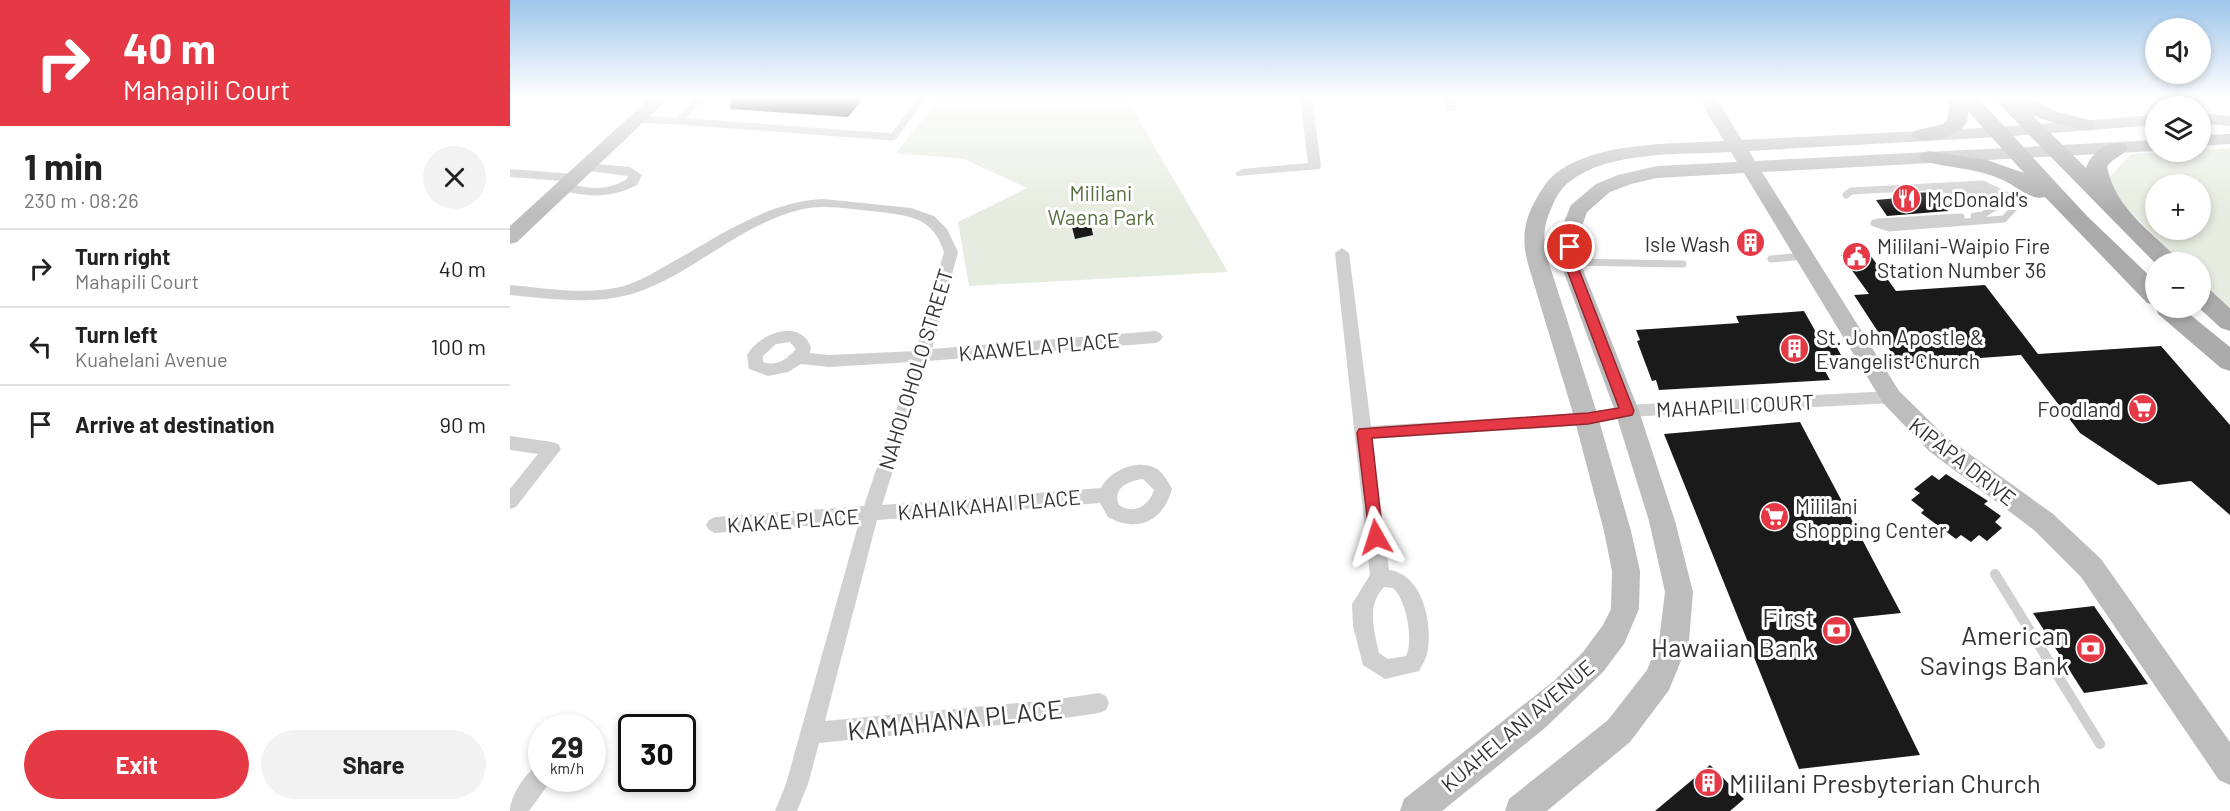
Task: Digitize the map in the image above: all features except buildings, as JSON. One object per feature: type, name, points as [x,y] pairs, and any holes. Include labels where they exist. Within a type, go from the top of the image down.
[{"type":"main road","points":[[2001,136],[2079,221],[2145,286]]},
{"type":"main road","points":[[2039,136],[2157,252]]},
{"type":"main road","points":[[2110,206],[2100,185],[2096,167],[2102,157],[2118,148]]},
{"type":"main road","points":[[1929,157],[1978,163],[2019,177],[2079,221]]},
{"type":"main road","points":[[2211,305],[2230,322]]},
{"type":"main road","points":[[2179,318],[2230,361]]},
{"type":"street","points":[[510,237],[619,136]]},
{"type":"street","points":[[1242,173],[1315,166],[1311,136]]},
{"type":"street","name":"KIPAPA DRIVE","points":[[1728,136],[1891,397],[1905,415],[1932,440],[2071,544],[2091,568],[2230,770]]},
{"type":"street","name":"KUAHELANI AVENUE","points":[[1430,806],[1588,668],[1611,640],[1626,608],[1626,566],[1588,419],[1542,275],[1533,236],[1549,193],[1562,177],[1605,158],[1649,151],[1907,136]]},
{"type":"street","points":[[2211,140],[2230,139]]},
{"type":"street","points":[[1521,811],[1619,731],[1658,680],[1674,642],[1679,592],[1662,521],[1627,411],[1570,262],[1570,232],[1578,209],[1603,188],[1657,172],[2145,146]]},
{"type":"street","points":[[510,173],[575,177]]},
{"type":"street","name":"NAHOLOHOLO STREET","points":[[510,290],[580,296],[601,296],[625,291],[768,218],[806,205],[906,211],[935,223],[947,235],[951,252],[922,356],[870,514],[797,783],[786,811]]},
{"type":"street","points":[[1342,254],[1380,578]]},
{"type":"street","name":"KAAWELA PLACE","points":[[799,358],[829,361],[922,356],[1155,337]]},
{"type":"street","name":"MAHAPILI COURT","points":[[1364,433],[1588,419],[1627,411],[1891,397]]},
{"type":"street","points":[[510,443],[552,449],[510,502]]},
{"type":"street","name":"KAHAIKAHAI PLACE","points":[[870,514],[1108,495]]},
{"type":"street","name":"KAKAE PLACE","points":[[715,525],[870,514]]},
{"type":"street","name":"KAMAHANA PLACE","points":[[811,733],[1051,710],[1100,703]]},
{"type":"street","points":[[515,811],[529,792]]},
{"type":"lane","points":[[878,136],[894,136]]},
{"type":"lane","points":[[1982,184],[2009,198],[2013,209],[2004,219],[1889,228],[1874,222],[1983,215],[2001,204],[1997,196],[1983,191],[1960,191],[1846,195],[1851,191],[1982,184]]},
{"type":"lane","points":[[1960,191],[1974,196],[1991,209]]},
{"type":"lane","points":[[1771,259],[1804,256]]},
{"type":"lane","points":[[1570,262],[1683,264]]},
{"type":"lane","points":[[1995,574],[2100,744]]},
{"type":"green space","name":"Mililani Waena Park","points":[[910,136],[1148,136],[1228,272],[969,286],[958,222],[1027,188],[964,159],[896,153]]},
{"type":"green space","points":[[2230,148],[2230,307],[2211,291],[2211,252],[2170,252],[2158,240],[2211,240],[2211,174],[2145,174],[2145,227],[2103,184],[2131,154],[2145,153],[2145,162],[2211,162],[2211,149]]},
{"type":"place","name":"McDonald's","points":[[1906,198]]},
{"type":"place","name":"Isle Wash","points":[[1751,243]]},
{"type":"place","name":"Mililani-Waipio Fire Station Number 36","points":[[1856,257]]},
{"type":"place","name":"St. John Apostle & Evangelist Church","points":[[1795,348]]},
{"type":"place","name":"Foodland","points":[[2142,408]]},
{"type":"place","name":"Mililani Shopping Center","points":[[1774,517]]},
{"type":"place","name":"First Hawaiian Bank","points":[[1836,631]]},
{"type":"place","name":"American Savings Bank","points":[[2090,649]]},
{"type":"place","name":"Mililani Presbyterian Church","points":[[1708,782]]},
{"type":"route","points":[[1376,537],[1364,433],[1588,419],[1627,411],[1570,262],[1570,247]]}]
